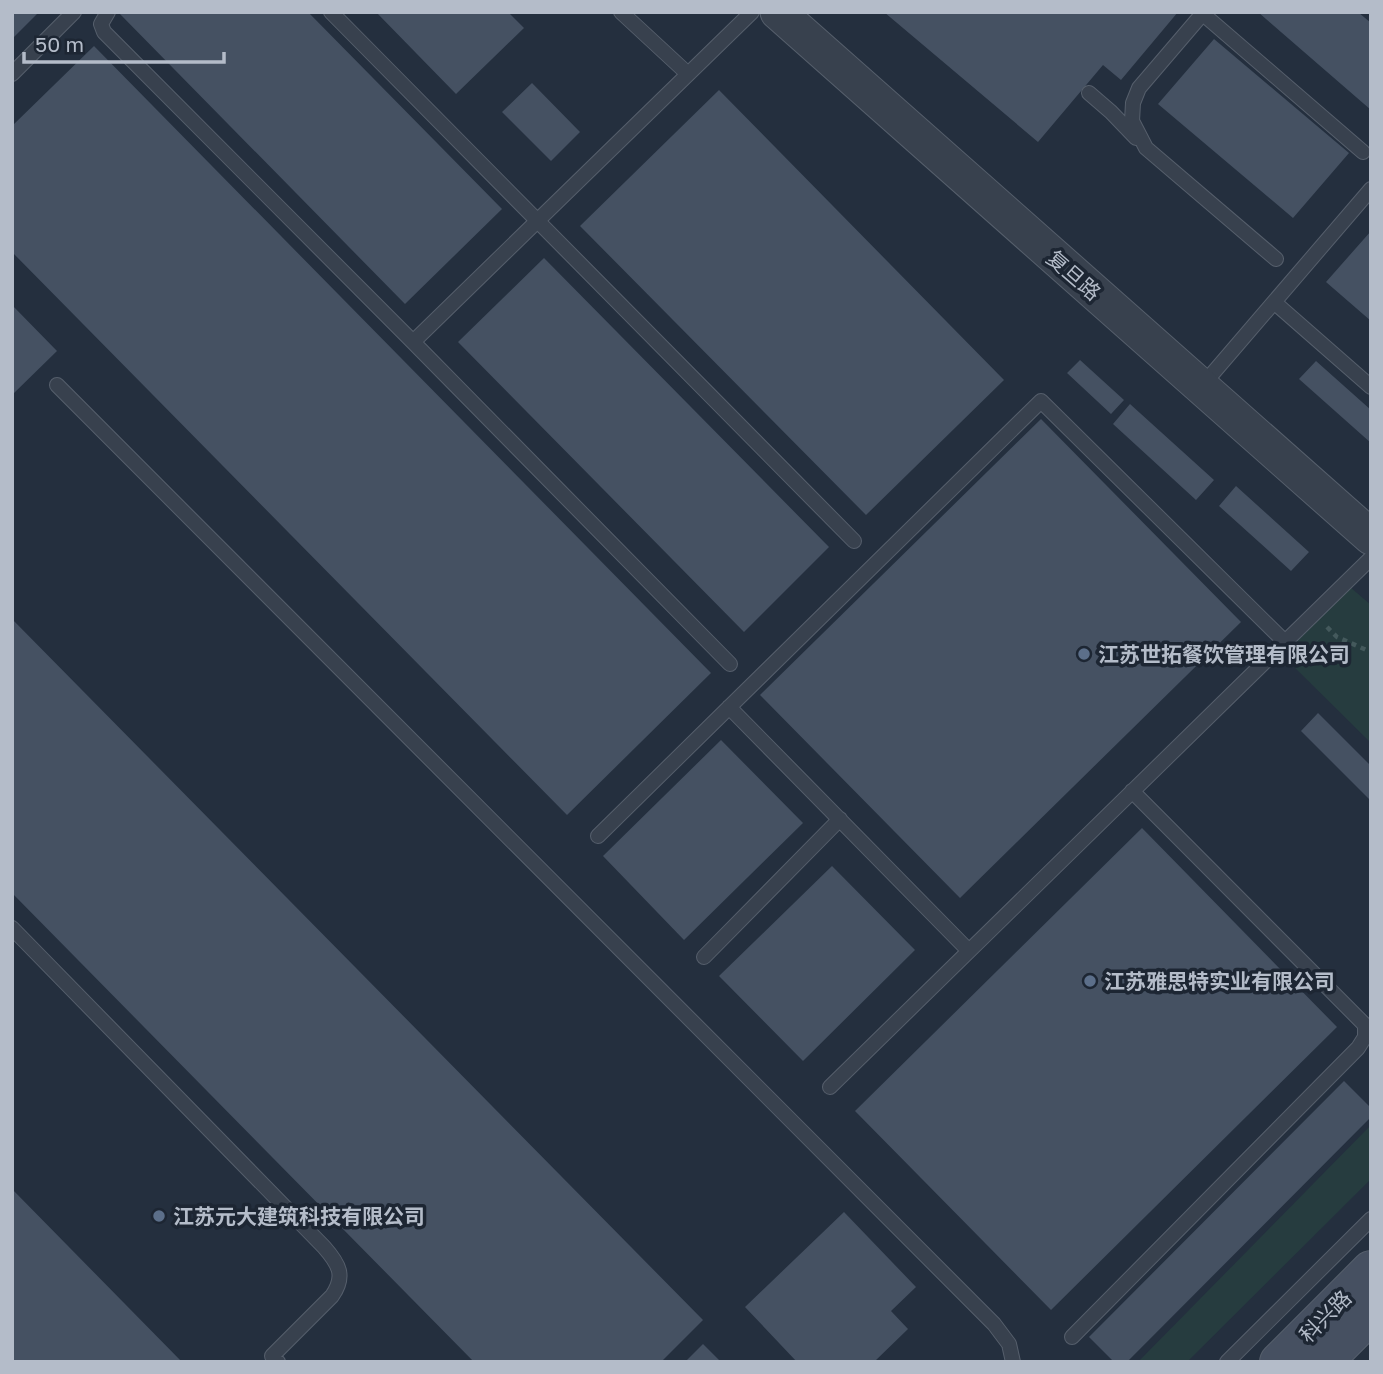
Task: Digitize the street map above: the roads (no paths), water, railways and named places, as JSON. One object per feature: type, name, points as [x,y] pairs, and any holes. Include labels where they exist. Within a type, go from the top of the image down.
[{"type":"main road","name":"科兴路","points":[[1279,1362],[1324,1349],[1367,1291]]},
{"type":"street","name":"复旦路","points":[[778,12],[1371,537]]},
{"type":"lane","points":[[108,12],[101,24],[104,33],[414,342],[730,664]]},
{"type":"lane","points":[[331,12],[854,541]]},
{"type":"lane","points":[[621,12],[688,74]]},
{"type":"lane","points":[[414,342],[752,12]]},
{"type":"lane","points":[[1146,148],[1132,121],[1133,103],[1139,88],[1203,13],[1363,152]]},
{"type":"lane","points":[[12,74],[69,14]]},
{"type":"lane","points":[[1089,93],[1146,148],[1276,259]]},
{"type":"lane","points":[[1201,387],[1371,188]]},
{"type":"lane","points":[[1274,302],[1371,387]]},
{"type":"lane","points":[[57,385],[993,1324],[1009,1344],[1013,1362]]},
{"type":"lane","points":[[598,836],[1041,401],[1285,642]]},
{"type":"lane","points":[[830,1087],[1371,558]]},
{"type":"lane","points":[[729,707],[969,951]]},
{"type":"lane","points":[[1072,1337],[1358,1048],[1364,1037],[1365,1025],[1132,791]]},
{"type":"lane","points":[[704,957],[840,819]]},
{"type":"lane","points":[[12,928],[338,1266],[338,1287],[272,1356],[278,1362]]},
{"type":"lane","points":[[1227,1362],[1371,1219]]},
{"type":"place","name":"江苏世拓餐饮管理有限公司","points":[[1084,654]]},
{"type":"place","name":"江苏雅思特实业有限公司","points":[[1090,981]]},
{"type":"place","name":"江苏元大建筑科技有限公司","points":[[159,1216]]}]
